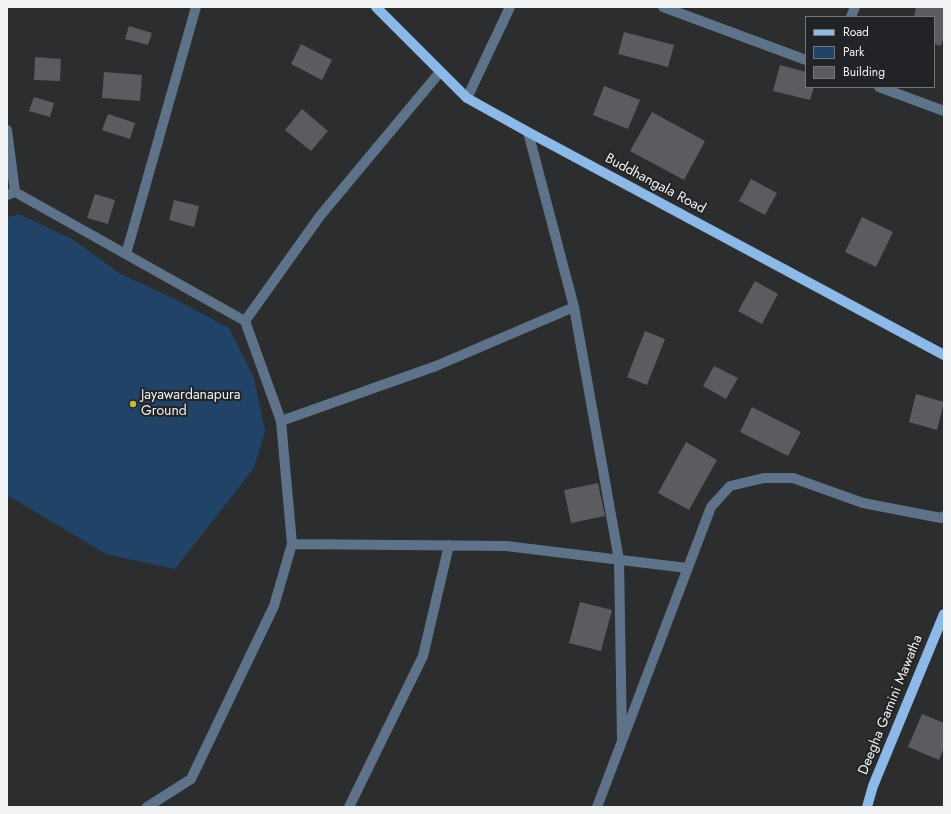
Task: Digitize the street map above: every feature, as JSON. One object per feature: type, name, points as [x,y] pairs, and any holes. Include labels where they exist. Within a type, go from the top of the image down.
[{"type":"main road","name":"Buddhangala Road","points":[[376,7],[467,98],[944,355]]},
{"type":"main road","name":"Deegha Gamini Mawatha","points":[[867,807],[873,786],[944,614]]},
{"type":"street","points":[[126,254],[196,7]]},
{"type":"street","points":[[467,98],[510,7]]},
{"type":"street","points":[[669,8],[805,60]]},
{"type":"street","points":[[245,321],[320,216],[440,72]]},
{"type":"street","points":[[882,88],[944,111]]},
{"type":"street","points":[[7,130],[11,194],[126,254],[245,321],[281,421],[292,544],[274,606],[191,779],[146,807]]},
{"type":"street","points":[[528,132],[574,307],[619,560],[622,740]]},
{"type":"street","points":[[281,421],[436,366],[574,307]]},
{"type":"street","points":[[597,807],[711,507],[730,486],[764,478],[793,478],[863,503],[941,518],[944,516]]},
{"type":"street","points":[[292,544],[506,546],[687,568]]},
{"type":"street","points":[[349,807],[423,656],[449,545]]},
{"type":"green space","name":"Jayawardanapura Ground","points":[[19,214],[72,239],[121,274],[175,299],[229,328],[254,378],[265,431],[254,468],[175,569],[106,554],[7,495],[7,217]]},
{"type":"building","points":[[916,7],[944,7],[944,35],[941,46],[935,44],[935,16],[914,16]]},
{"type":"building","points":[[129,26],[152,33],[148,45],[125,39]]},
{"type":"building","points":[[624,32],[674,45],[668,67],[618,54]]},
{"type":"building","points":[[301,44],[332,60],[322,80],[291,64]]},
{"type":"building","points":[[35,57],[61,59],[60,81],[34,80]]},
{"type":"building","points":[[780,65],[805,72],[805,88],[814,88],[810,100],[773,91]]},
{"type":"building","points":[[104,72],[142,75],[140,101],[102,98]]},
{"type":"building","points":[[604,86],[640,100],[628,129],[593,115]]},
{"type":"building","points":[[34,97],[54,103],[50,117],[29,111]]},
{"type":"building","points":[[302,109],[328,131],[311,151],[285,130]]},
{"type":"building","points":[[652,112],[705,141],[684,180],[630,151]]},
{"type":"building","points":[[108,114],[135,123],[130,139],[102,130]]},
{"type":"building","points":[[751,179],[777,193],[765,215],[739,201]]},
{"type":"building","points":[[95,194],[115,200],[108,224],[87,218]]},
{"type":"building","points":[[174,200],[199,206],[194,227],[169,220]]},
{"type":"building","points":[[862,217],[893,232],[876,267],[845,252]]},
{"type":"building","points":[[755,281],[778,294],[762,324],[738,311]]},
{"type":"building","points":[[645,331],[665,339],[647,385],[627,377]]},
{"type":"building","points":[[714,366],[738,378],[726,399],[703,386]]},
{"type":"building","points":[[916,394],[944,402],[937,430],[909,422]]},
{"type":"building","points":[[752,407],[801,432],[788,456],[740,432]]},
{"type":"building","points":[[686,442],[717,460],[689,510],[658,493]]},
{"type":"building","points":[[598,483],[605,516],[571,523],[564,490]]},
{"type":"building","points":[[580,602],[612,610],[601,651],[569,643]]},
{"type":"building","points":[[922,714],[944,723],[944,748],[939,760],[908,747]]},
{"type":"place","name":"Jayawardanapura Ground","points":[[133,404]]}]
